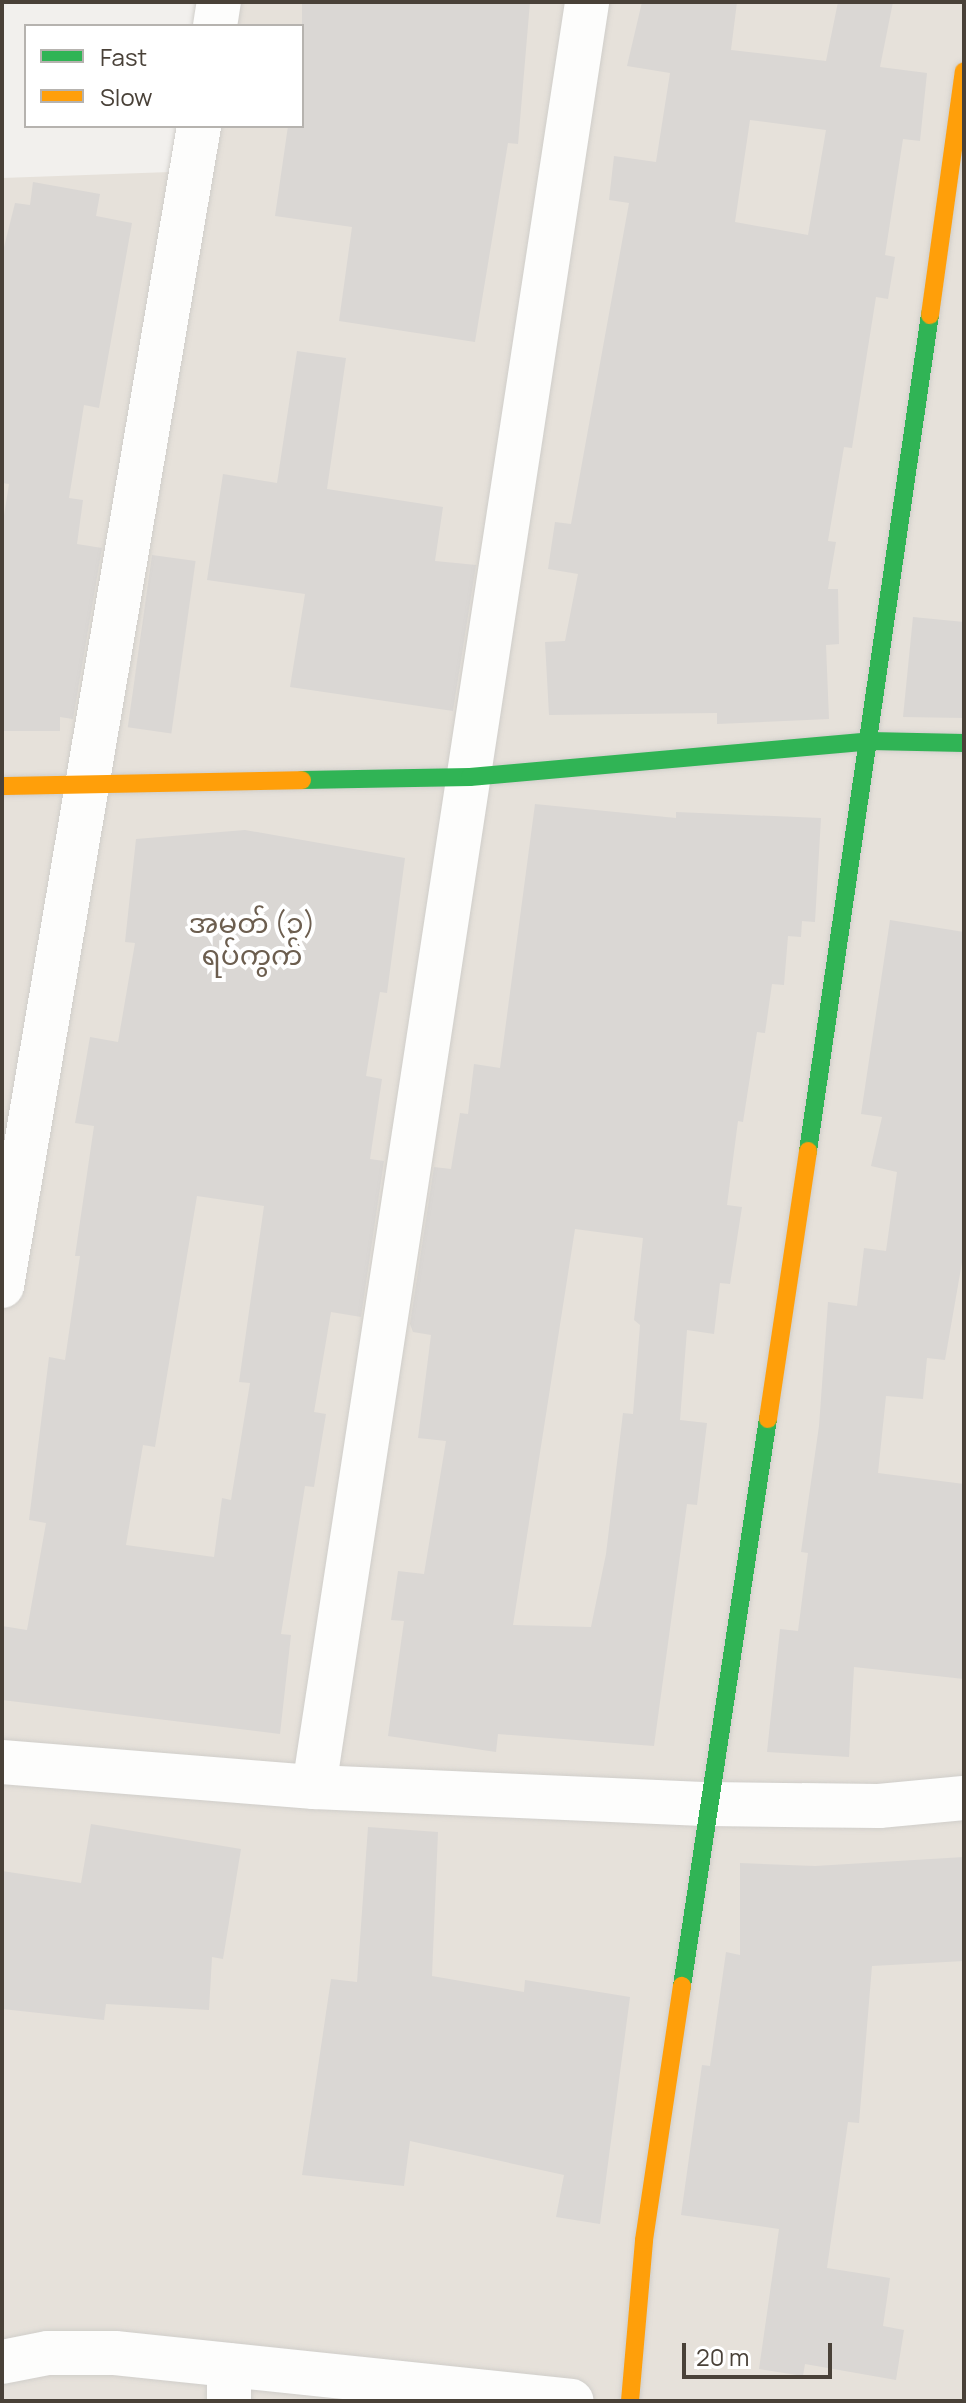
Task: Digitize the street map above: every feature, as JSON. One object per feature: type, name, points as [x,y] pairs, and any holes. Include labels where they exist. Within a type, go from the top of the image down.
[{"type":"street","points":[[215,24],[219,2]]},
{"type":"street","points":[[314,1787],[587,2]]},
{"type":"street","points":[[630,2401],[644,2240],[870,741],[964,71]]},
{"type":"street","points":[[2,1286],[199,128]]},
{"type":"street","points":[[2,786],[470,777],[870,741],[964,743]]},
{"type":"street","points":[[2,1762],[314,1787],[709,1804],[879,1806],[964,1798]]},
{"type":"street","points":[[2,2362],[48,2353],[115,2353],[229,2383],[571,2401]]},
{"type":"shaded area","points":[[198,2],[964,2],[964,2401],[2,2401],[2,178],[170,172],[178,128],[304,128],[304,24],[194,24]]},
{"type":"building","points":[[302,2],[530,2],[518,144],[508,143],[475,342],[339,321],[352,227],[275,216],[288,128],[304,128]]},
{"type":"building","points":[[642,2],[737,2],[731,50],[826,61],[838,2],[893,2],[880,67],[927,73],[920,141],[903,139],[885,255],[895,257],[888,299],[876,297],[852,448],[844,447],[828,541],[836,542],[828,589],[838,589],[839,644],[826,645],[829,719],[717,724],[717,713],[549,715],[545,642],[565,641],[578,574],[548,569],[555,522],[571,524],[629,203],[609,200],[614,156],[656,162],[670,73],[627,66]],"holes":[[[750,120],[826,130],[808,235],[735,222]]]},
{"type":"building","points":[[33,182],[100,194],[96,216],[132,223],[99,408],[84,405],[69,498],[83,500],[77,544],[102,548],[73,719],[60,717],[60,731],[2,731],[2,528],[9,484],[2,483],[2,255],[15,203],[30,205]]},
{"type":"building","points":[[297,351],[346,358],[327,489],[443,507],[435,561],[476,565],[453,711],[290,687],[305,594],[207,580],[223,474],[277,483]]},
{"type":"building","points":[[152,555],[196,561],[171,733],[128,727]]},
{"type":"building","points":[[913,617],[964,622],[964,718],[903,717]]},
{"type":"building","points":[[535,804],[676,818],[676,812],[821,818],[815,922],[802,921],[801,937],[788,936],[784,985],[772,984],[765,1033],[757,1032],[743,1122],[738,1121],[727,1205],[742,1207],[730,1284],[720,1283],[714,1334],[687,1330],[680,1420],[707,1423],[697,1505],[687,1504],[654,1746],[498,1734],[496,1752],[388,1736],[404,1621],[391,1620],[398,1571],[424,1574],[446,1441],[418,1438],[431,1335],[413,1332],[410,1324],[434,1167],[451,1169],[460,1113],[468,1114],[474,1064],[500,1068]],"holes":[[[575,1229],[643,1238],[634,1320],[640,1325],[633,1414],[623,1413],[606,1554],[591,1627],[513,1625]]]},
{"type":"building","points":[[245,830],[405,858],[387,993],[380,992],[366,1076],[382,1079],[370,1159],[384,1161],[361,1317],[331,1312],[314,1412],[326,1414],[314,1487],[305,1486],[281,1634],[291,1635],[280,1734],[2,1700],[2,1626],[27,1630],[46,1523],[29,1520],[49,1357],[65,1360],[80,1256],[75,1256],[94,1126],[75,1123],[90,1037],[118,1042],[135,943],[125,942],[136,839]],"holes":[[[197,1196],[264,1206],[239,1382],[250,1383],[231,1500],[222,1498],[214,1557],[126,1545],[143,1445],[155,1447]]]},
{"type":"building","points":[[890,920],[964,932],[964,1251],[945,1360],[927,1358],[923,1399],[886,1396],[878,1473],[964,1484],[964,1679],[854,1667],[849,1757],[767,1752],[780,1629],[798,1631],[808,1553],[801,1552],[819,1426],[828,1302],[857,1306],[864,1248],[886,1251],[897,1172],[871,1166],[882,1117],[861,1114]]},
{"type":"building","points":[[91,1824],[241,1849],[223,1959],[212,1957],[209,2010],[106,2004],[104,2020],[2,2009],[2,1871],[81,1883]]},
{"type":"building","points":[[368,1827],[438,1832],[432,1976],[524,1992],[525,1980],[630,1997],[600,2224],[556,2217],[564,2175],[410,2141],[404,2186],[302,2175],[331,1979],[357,1982]]},
{"type":"building","points":[[964,1857],[964,1961],[872,1966],[859,2123],[848,2122],[827,2268],[890,2278],[883,2326],[904,2330],[896,2380],[805,2364],[803,2376],[759,2369],[779,2229],[681,2215],[702,2065],[710,2066],[726,1952],[740,1955],[740,1863],[815,1866]]},
{"type":"traffic: fast","points":[[808,1151],[930,315]]},
{"type":"traffic: fast","points":[[302,780],[470,777],[870,741],[964,743]]},
{"type":"traffic: fast","points":[[682,1986],[768,1419]]},
{"type":"traffic: slow","points":[[930,315],[964,71]]},
{"type":"traffic: slow","points":[[2,786],[302,780]]},
{"type":"traffic: slow","points":[[768,1419],[808,1151]]},
{"type":"traffic: slow","points":[[630,2401],[644,2240],[682,1986]]},
{"type":"district","name":"အမှတ် (၃) ရပ်ကွက်","points":[[252,938]]}]
